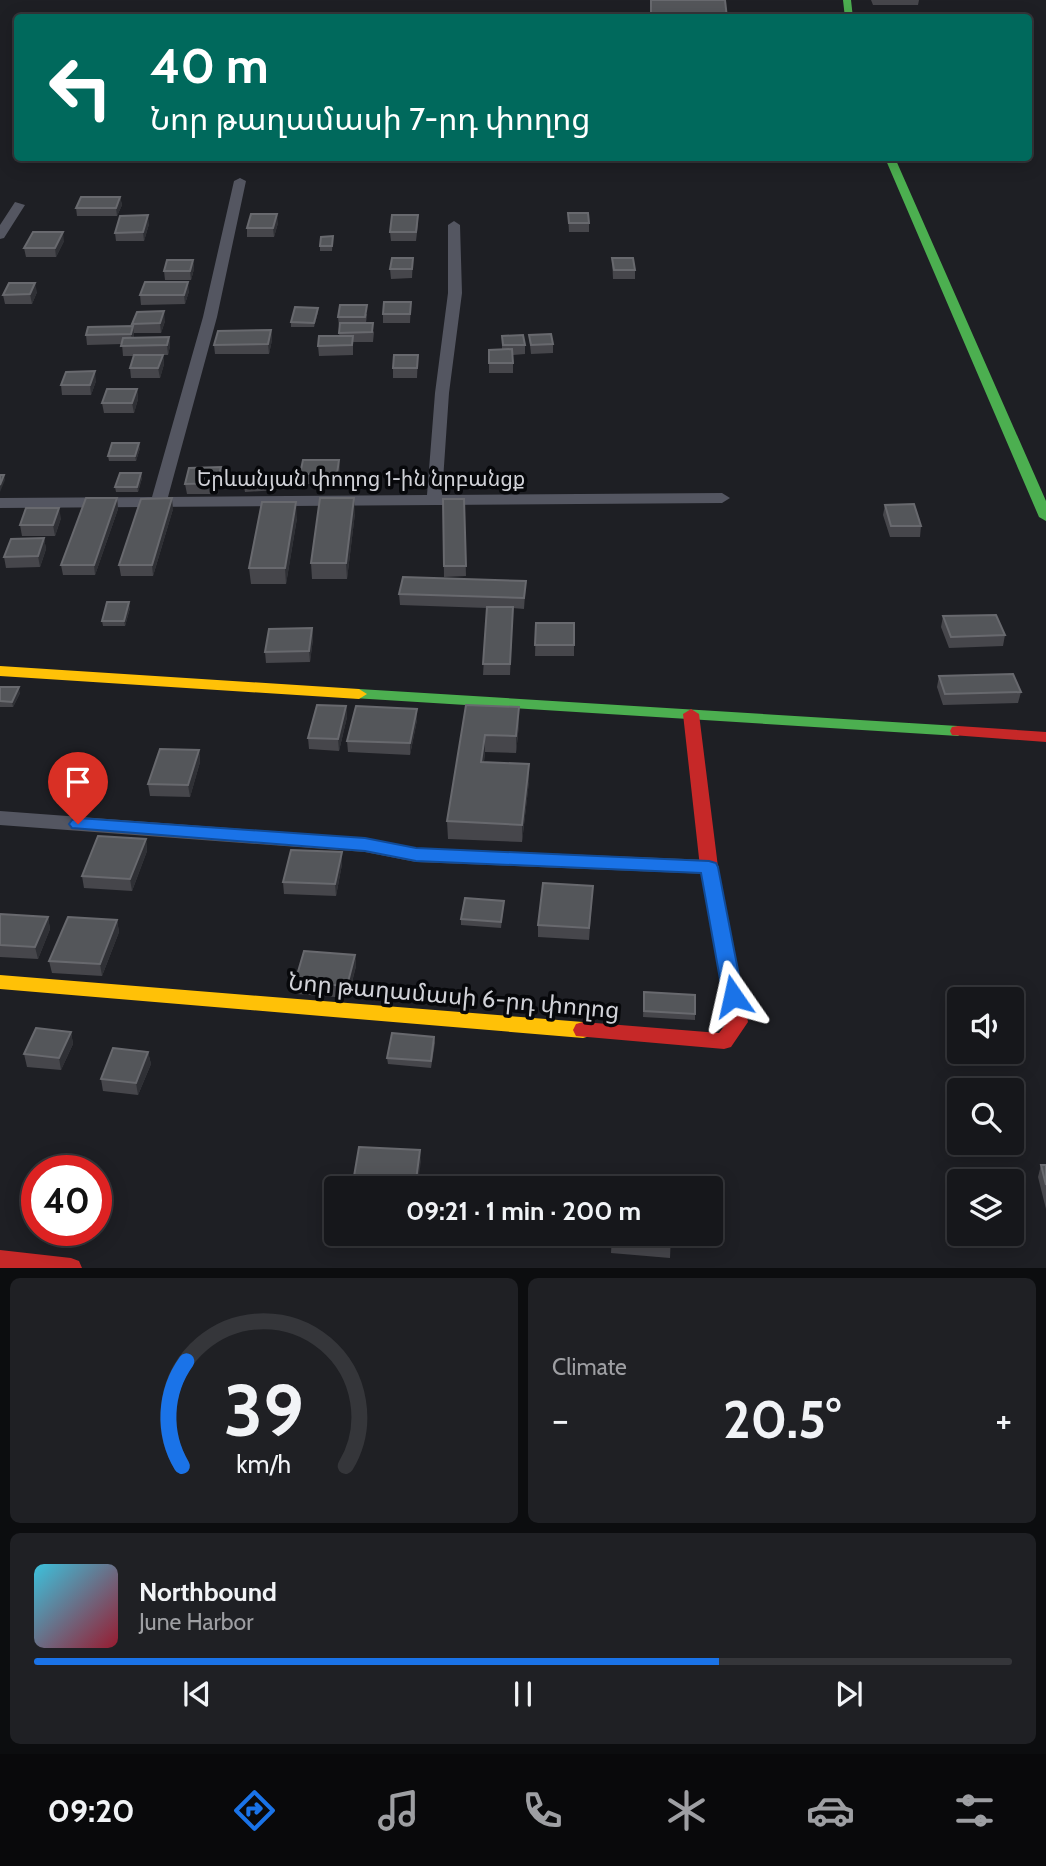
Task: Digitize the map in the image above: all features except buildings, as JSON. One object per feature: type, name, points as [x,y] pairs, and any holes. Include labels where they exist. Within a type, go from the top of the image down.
[{"type":"main road","points":[[891,161],[1046,517]]},
{"type":"main road","points":[[0,671],[1046,737]]},
{"type":"main road","points":[[691,714],[709,867]]},
{"type":"main road","name":"Նոր թաղամասի 6-րդ փողոց","points":[[0,982],[724,1041],[738,1022],[709,867]]},
{"type":"main road","points":[[0,1260],[71,1268]]},
{"type":"street","points":[[159,501],[210,317],[240,181]]},
{"type":"street","points":[[0,235],[19,205]]},
{"type":"street","points":[[435,500],[442,393],[455,293],[454,225]]},
{"type":"street","name":"Երևանյան փողոց 1-ին նրբանցք","points":[[0,503],[722,498]]},
{"type":"street","points":[[0,818],[365,845],[416,855],[709,867]]},
{"type":"traffic: fast","points":[[847,0],[849,14]]},
{"type":"traffic: fast","points":[[891,161],[1046,517]]},
{"type":"traffic: fast","points":[[359,694],[958,731]]},
{"type":"traffic: slow","points":[[0,671],[359,694]]},
{"type":"traffic: slow","points":[[0,982],[583,1030]]},
{"type":"traffic: jam","points":[[583,1030],[724,1041],[738,1022],[709,867],[691,714]]},
{"type":"traffic: jam","points":[[958,731],[1046,737]]},
{"type":"traffic: jam","points":[[0,1260],[71,1268]]},
{"type":"route","points":[[78,824],[365,845],[416,855],[709,867],[733,996]]}]
